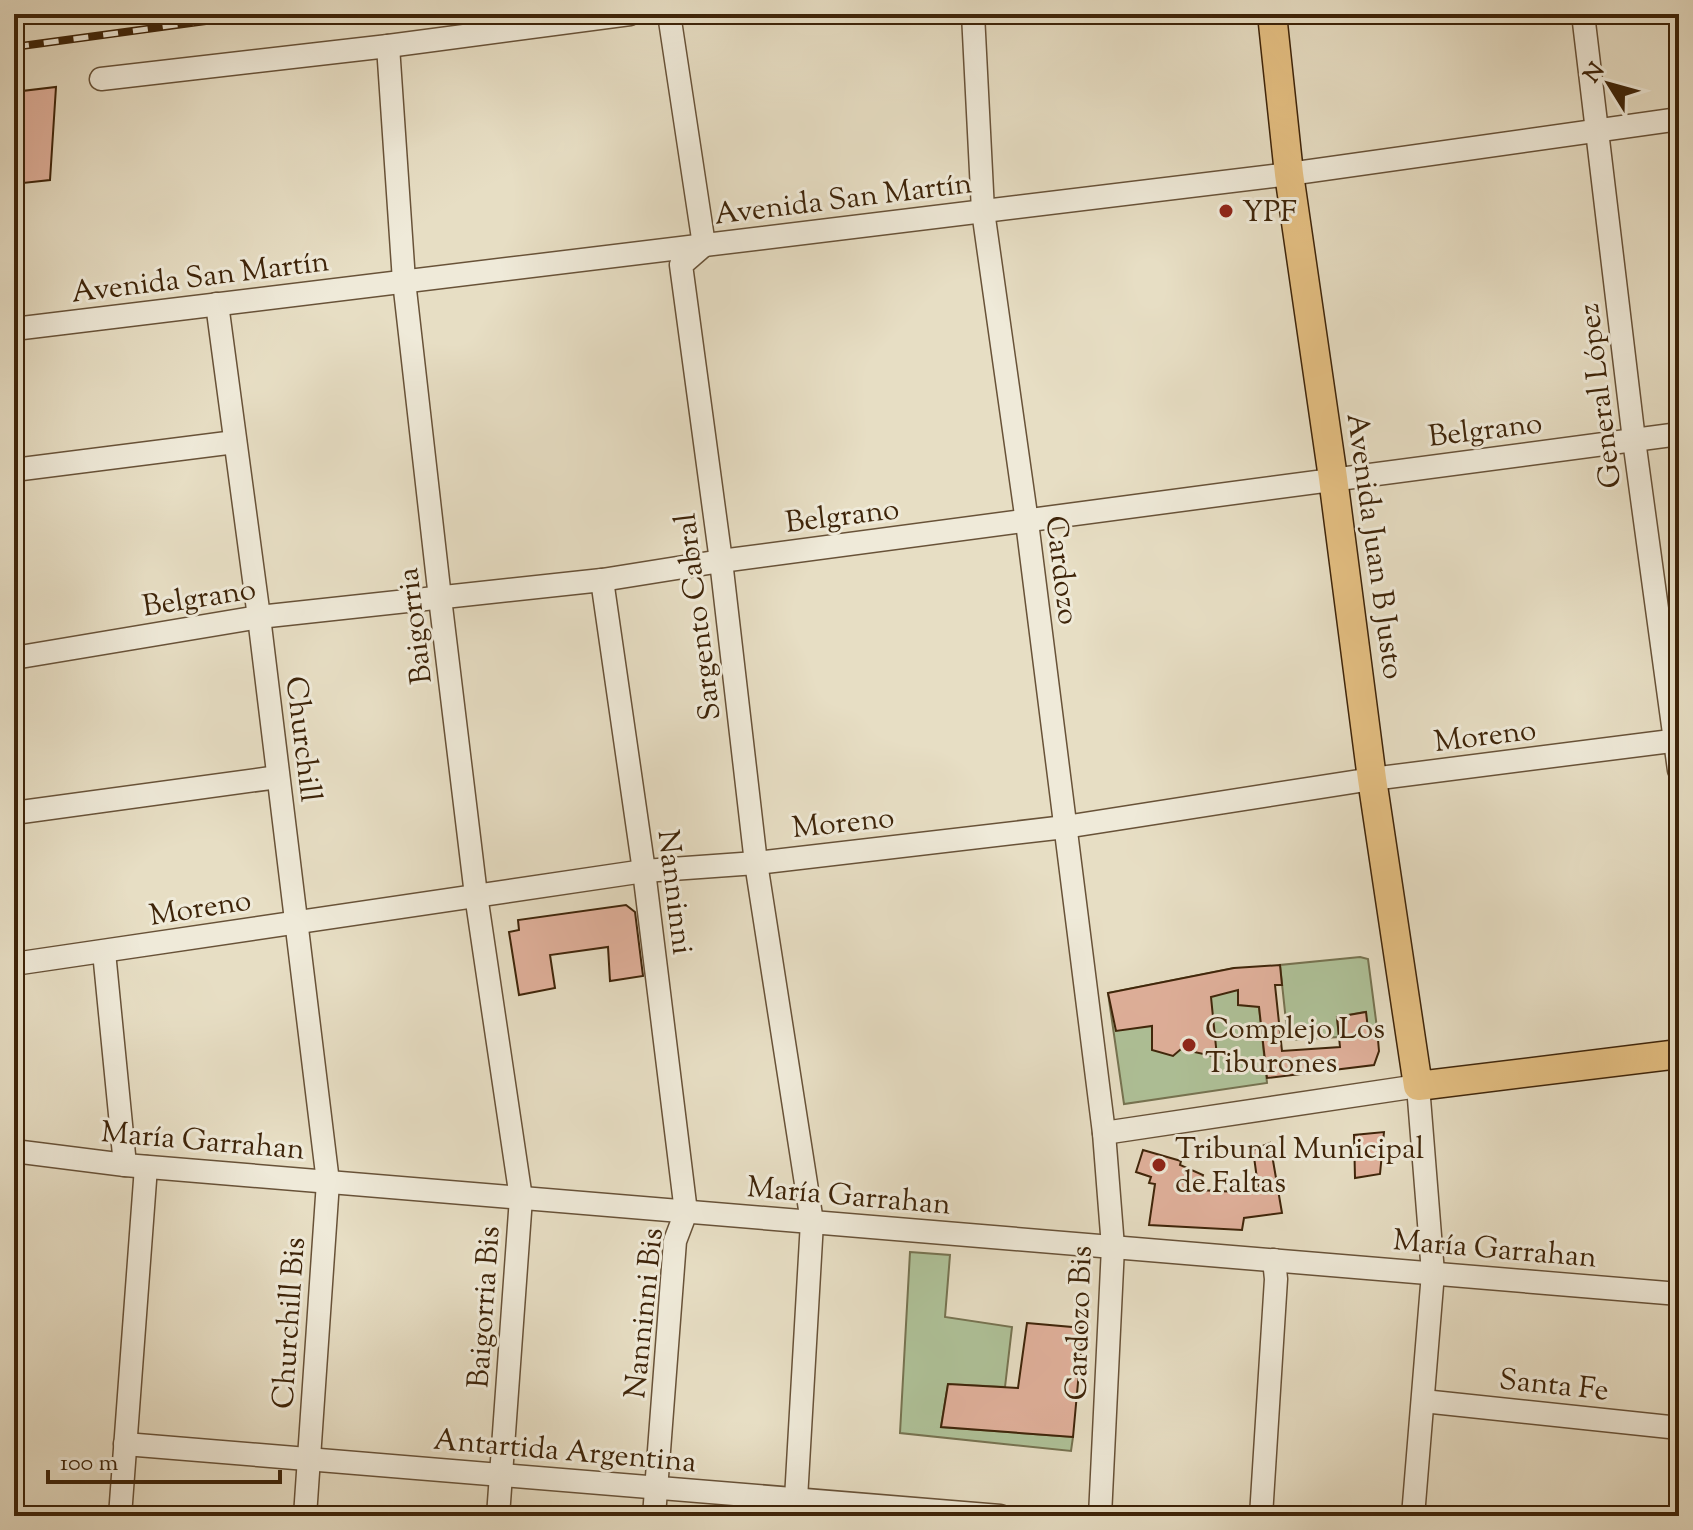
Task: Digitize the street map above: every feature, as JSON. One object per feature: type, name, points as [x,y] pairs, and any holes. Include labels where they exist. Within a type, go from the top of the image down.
[{"type":"main road","name":"Avenida Juan B Justo","points":[[1272,14],[1289,174],[1372,779],[1418,1086]]},
{"type":"main road","points":[[1418,1086],[1679,1054]]},
{"type":"street","points":[[101,79],[630,14]]},
{"type":"street","points":[[669,14],[704,245]]},
{"type":"street","name":"Cardozo","points":[[973,14],[983,211],[1027,522],[1104,1133]]},
{"type":"street","name":"General López","points":[[1583,14],[1634,440],[1679,770]]},
{"type":"street","name":"Baigorria","points":[[388,46],[404,281],[440,598],[476,895],[521,1198]]},
{"type":"street","name":"Avenida San Martín","points":[[14,329],[1289,174],[1679,119]]},
{"type":"street","name":"Sargento Cabral","points":[[704,245],[681,265],[721,561],[756,863],[812,1222],[795,1508]]},
{"type":"street","name":"Churchill","points":[[217,304],[259,617],[328,1182]]},
{"type":"street","name":"Belgrano","points":[[14,658],[259,617],[602,580],[1333,478],[1679,434]]},
{"type":"street","points":[[14,470],[235,442]]},
{"type":"street","name":"Nanninni","points":[[602,580],[644,871],[686,1212]]},
{"type":"street","name":"Moreno","points":[[14,964],[644,871],[756,863],[1065,827],[1372,779],[1677,741]]},
{"type":"street","points":[[14,813],[278,777]]},
{"type":"street","points":[[104,952],[136,1166],[120,1516]]},
{"type":"street","points":[[1104,1133],[1418,1086],[1433,1273],[1413,1516]]},
{"type":"street","name":"Cardozo Bis","points":[[1100,1516],[1113,1247],[1104,1133]]},
{"type":"street","name":"María Garrahan","points":[[14,1151],[136,1166],[1679,1294]]},
{"type":"street","name":"Churchill Bis","points":[[305,1516],[328,1182]]},
{"type":"street","name":"Baigorria Bis","points":[[498,1516],[521,1198]]},
{"type":"street","name":"Nanninni Bis","points":[[654,1516],[675,1241],[686,1212]]},
{"type":"street","points":[[1261,1516],[1276,1279],[1274,1260]]},
{"type":"street","name":"Santa Fe","points":[[1423,1401],[1679,1428]]},
{"type":"street","name":"Antartida Argentina","points":[[125,1444],[656,1488],[795,1508],[1000,1516]]},
{"type":"green space","points":[[1360,957],[1368,959],[1377,1028],[1368,1029],[1365,1012],[1337,1017],[1339,1037],[1288,1040],[1280,965]]},
{"type":"green space","name":"Complejo Los Tiburones","points":[[1234,968],[1259,1007],[1267,1083],[1124,1104],[1108,993]]},
{"type":"green space","points":[[910,1252],[950,1255],[945,1317],[1012,1327],[1005,1387],[948,1384],[941,1427],[1073,1437],[1071,1451],[900,1433]]},
{"type":"building","points":[[56,87],[50,180],[14,184],[14,92]]},
{"type":"building","points":[[626,905],[635,912],[643,976],[610,981],[608,947],[550,955],[555,988],[519,995],[509,932],[519,930],[518,920]]},
{"type":"building","points":[[1280,965],[1282,985],[1275,985],[1282,1051],[1340,1047],[1337,1017],[1366,1012],[1368,1029],[1377,1028],[1379,1051],[1374,1065],[1267,1078],[1259,1007],[1238,1005],[1238,990],[1211,997],[1217,1057],[1181,1049],[1173,1056],[1152,1050],[1152,1026],[1116,1031],[1108,993],[1234,968]]},
{"type":"building","points":[[1384,1132],[1380,1174],[1355,1178],[1354,1135]]},
{"type":"building","points":[[1270,1143],[1282,1213],[1244,1218],[1242,1230],[1149,1225],[1155,1184],[1149,1183],[1151,1177],[1136,1172],[1143,1150],[1181,1161],[1180,1165],[1203,1175],[1198,1190],[1259,1193],[1253,1150]]},
{"type":"building","points":[[1027,1323],[1083,1328],[1073,1437],[941,1427],[948,1384],[1018,1388]]},
{"type":"railway","points":[[14,47],[258,14]]},
{"type":"place","name":"YPF","points":[[1226,211]]},
{"type":"place","name":"Complejo Los Tiburones","points":[[1189,1045]]},
{"type":"place","name":"Tribunal Municipal de Faltas","points":[[1159,1165]]}]
